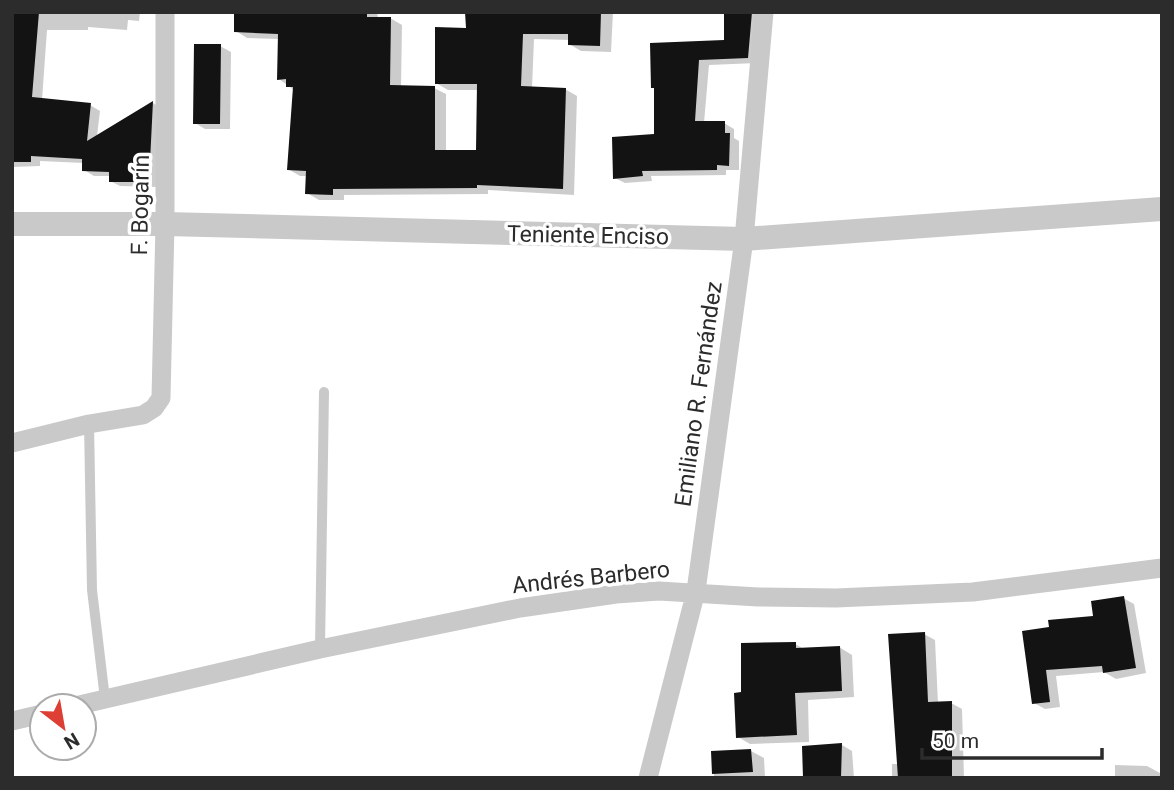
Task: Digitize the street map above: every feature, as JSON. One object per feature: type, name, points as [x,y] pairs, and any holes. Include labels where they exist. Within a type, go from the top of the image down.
[{"type":"street","name":"F. Bogarín","points":[[89,424],[143,415],[154,408],[161,398],[165,224],[165,12]]},
{"type":"street","name":"Emiliano R. Fernández","points":[[648,778],[696,591],[744,239],[764,12]]},
{"type":"street","name":"Teniente Enciso","points":[[12,224],[165,224],[744,239],[1162,209]]},
{"type":"street","points":[[12,443],[89,424]]},
{"type":"street","name":"Andrés Barbero","points":[[98,701],[320,649],[534,606],[616,594],[659,590],[758,597],[835,598],[973,592],[1162,568]]},
{"type":"lane","points":[[320,649],[324,392]]},
{"type":"lane","points":[[89,424],[92,590],[105,699]]},
{"type":"building","points":[[12,12],[39,12],[32,97],[91,103],[87,141],[153,101],[149,182],[109,182],[109,172],[82,171],[82,159],[31,156],[31,162],[12,162]]},
{"type":"building","points":[[234,12],[367,12],[367,17],[391,17],[390,85],[435,86],[435,150],[476,150],[477,84],[435,84],[435,27],[466,28],[465,12],[601,12],[600,46],[568,45],[568,34],[523,34],[521,86],[566,88],[563,189],[477,185],[477,188],[333,189],[333,195],[305,194],[306,171],[287,170],[293,87],[286,87],[286,79],[277,80],[278,34],[234,32]]},
{"type":"building","points":[[724,12],[752,12],[748,58],[699,60],[695,121],[725,121],[725,133],[730,133],[729,166],[717,165],[717,170],[642,171],[643,176],[613,179],[612,137],[654,134],[650,43],[724,40]]},
{"type":"building","points":[[194,44],[221,44],[220,124],[193,124]]},
{"type":"building","points":[[1124,596],[1136,668],[1103,673],[1102,666],[1046,670],[1050,702],[1032,704],[1022,631],[1049,627],[1048,620],[1093,616],[1091,601]]},
{"type":"building","points":[[925,632],[928,702],[952,701],[952,778],[898,778],[888,634]]},
{"type":"building","points":[[796,642],[796,648],[840,646],[842,691],[795,693],[797,735],[736,738],[734,693],[741,692],[741,643]]},
{"type":"building","points":[[842,743],[841,778],[803,778],[802,746]]},
{"type":"building","points":[[751,749],[753,772],[712,774],[711,751]]}]
